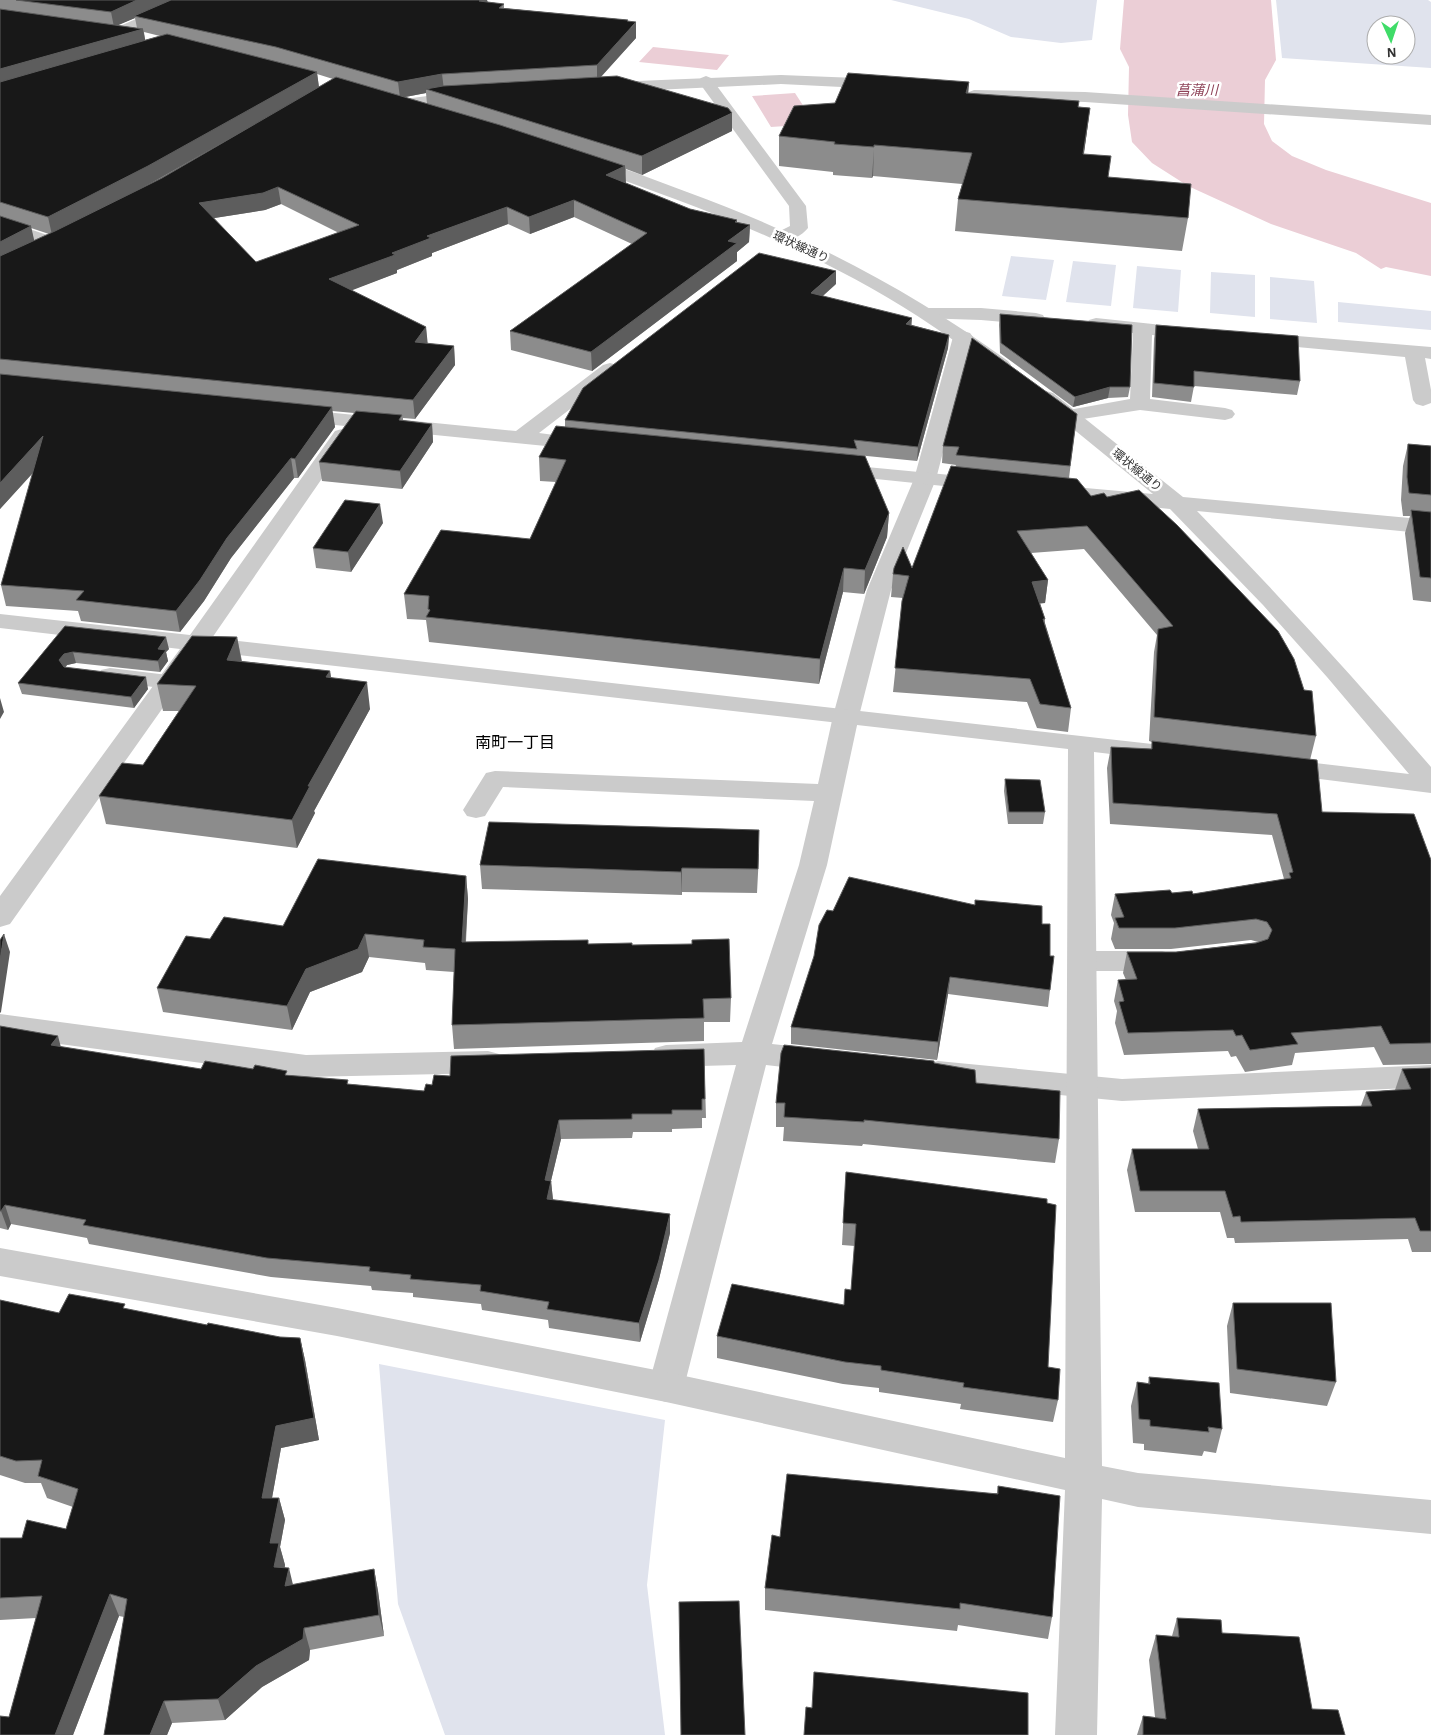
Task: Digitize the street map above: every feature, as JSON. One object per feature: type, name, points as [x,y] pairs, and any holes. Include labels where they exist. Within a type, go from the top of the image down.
[{"type":"street","points":[[116,33],[191,0]]},
{"type":"street","points":[[97,30],[146,38]]},
{"type":"street","points":[[599,88],[812,78],[897,86]]},
{"type":"street","points":[[706,82],[797,206],[799,228],[782,237],[766,250]]},
{"type":"street","points":[[959,93],[1085,97],[1431,120]]},
{"type":"street","points":[[436,116],[388,102],[483,95]]},
{"type":"street","name":"環状線通り","points":[[574,159],[674,193],[782,237],[857,273],[928,314],[1016,376]]},
{"type":"street","points":[[0,224],[61,239],[37,252]]},
{"type":"street","points":[[928,314],[981,314],[1057,321]]},
{"type":"street","points":[[1076,323],[1211,334]]},
{"type":"street","points":[[1140,404],[1144,328]]},
{"type":"street","points":[[666,1387],[754,1053],[813,864],[846,716],[879,590],[925,479],[963,337]]},
{"type":"street","points":[[1240,337],[1422,353],[1423,400]]},
{"type":"street","points":[[521,437],[624,359]]},
{"type":"street","name":"環状線通り","points":[[1032,388],[1070,415],[1175,502],[1271,600],[1336,672],[1431,784]]},
{"type":"street","points":[[1070,415],[1140,404],[1225,414]]},
{"type":"street","points":[[275,413],[608,446]]},
{"type":"street","points":[[0,917],[197,642],[351,421]]},
{"type":"street","points":[[815,468],[998,486]]},
{"type":"street","points":[[1028,488],[1431,527]]},
{"type":"street","points":[[0,620],[1180,755]]},
{"type":"street","points":[[85,673],[168,682]]},
{"type":"street","points":[[1076,1735],[1084,1479],[1081,743]]},
{"type":"street","points":[[1258,764],[1431,784]]},
{"type":"street","points":[[476,810],[495,779],[829,793]]},
{"type":"street","points":[[1082,961],[1189,958]]},
{"type":"street","points":[[0,1025],[306,1066],[518,1061]]},
{"type":"street","points":[[636,1057],[754,1053],[841,1062]]},
{"type":"street","points":[[909,1069],[1083,1088],[1122,1090],[1431,1076]]},
{"type":"street","points":[[0,1262],[337,1322],[666,1387],[1138,1490],[1431,1517]]},
{"type":"shaded area","points":[[891,0],[1097,0],[1092,40],[1061,43],[1011,37],[969,19]]},
{"type":"shaded area","points":[[1276,0],[1428,0],[1431,2],[1431,68],[1386,65],[1416,65],[1416,15],[1366,15],[1366,64],[1282,58]]},
{"type":"shaded area","points":[[1011,256],[1054,260],[1046,300],[1002,296]]},
{"type":"shaded area","points":[[1073,261],[1116,265],[1111,306],[1066,302]]},
{"type":"shaded area","points":[[1137,266],[1181,270],[1178,312],[1133,308]]},
{"type":"shaded area","points":[[1211,272],[1255,275],[1255,317],[1210,313]]},
{"type":"shaded area","points":[[1270,277],[1314,281],[1317,323],[1270,319]]},
{"type":"shaded area","points":[[1338,302],[1431,311],[1431,330],[1338,322]]},
{"type":"shaded area","points":[[379,1364],[665,1420],[647,1585],[665,1735],[445,1735],[398,1604]]},
{"type":"water","name":"菖蒲川","points":[[1124,0],[1271,0],[1276,60],[1265,80],[1264,124],[1272,141],[1292,156],[1326,170],[1431,203],[1431,276],[1386,267],[1381,269],[1356,253],[1271,224],[1188,186],[1152,163],[1132,142],[1128,115],[1129,67],[1120,49]]},
{"type":"water","points":[[653,47],[729,55],[717,70],[639,62]]},
{"type":"water","points":[[795,93],[815,124],[771,127],[752,96]]},
{"type":"building","points":[[16,0],[137,0],[111,12]]},
{"type":"building","points":[[171,0],[481,0],[479,1],[504,4],[499,8],[636,22],[597,65],[442,74],[398,82],[276,47],[134,16]]},
{"type":"building","points":[[0,9],[143,29],[0,69]]},
{"type":"building","points":[[167,34],[317,72],[148,166],[48,217],[0,202],[0,82]]},
{"type":"building","points":[[848,73],[969,82],[966,93],[1079,101],[1078,107],[1090,108],[1083,154],[1111,156],[1108,177],[1191,184],[1188,218],[958,199],[972,153],[874,145],[874,147],[834,144],[835,142],[779,136],[794,106],[835,103]]},
{"type":"building","points":[[617,76],[728,108],[732,113],[642,156],[426,89],[443,86]]},
{"type":"building","points":[[336,77],[500,125],[625,166],[606,175],[690,209],[750,225],[728,241],[737,243],[591,352],[510,331],[647,233],[574,200],[529,217],[507,207],[427,236],[431,238],[392,253],[395,255],[329,279],[426,327],[415,342],[454,346],[413,400],[0,359],[0,256],[162,178]],"holes":[[[278,187],[359,225],[256,262],[199,203],[263,193]]]},
{"type":"building","points":[[0,216],[31,226],[0,242]]},
{"type":"building","points":[[759,253],[836,271],[811,293],[912,318],[906,324],[949,335],[918,447],[854,440],[857,449],[565,420],[583,388]]},
{"type":"building","points":[[1000,314],[1132,325],[1130,387],[1110,387],[1075,397],[1001,343]]},
{"type":"building","points":[[1156,325],[1298,336],[1300,381],[1194,371],[1194,387],[1154,383]]},
{"type":"building","points":[[972,338],[1077,414],[1070,466],[956,455],[959,447],[943,446]]},
{"type":"building","points":[[0,374],[332,407],[295,459],[291,458],[227,538],[200,580],[176,611],[76,600],[84,591],[1,585],[43,436],[0,483]]},
{"type":"building","points":[[356,411],[402,415],[399,420],[432,424],[400,471],[319,462]]},
{"type":"building","points":[[556,426],[865,456],[889,513],[865,570],[844,568],[820,659],[426,617],[430,610],[428,609],[429,596],[404,594],[441,530],[530,539],[566,460],[539,457]]},
{"type":"building","points":[[1408,444],[1431,446],[1431,495],[1409,493],[1407,477]]},
{"type":"building","points":[[951,466],[1077,479],[1091,496],[1104,493],[1107,497],[1139,490],[1177,525],[1278,631],[1294,659],[1304,690],[1312,691],[1316,736],[1154,717],[1158,629],[1173,626],[1087,526],[1017,531],[1048,580],[1032,582],[1071,708],[1040,704],[1030,679],[895,668],[902,601],[909,576],[893,574],[894,568],[903,547],[912,568]]},
{"type":"building","points":[[345,500],[380,504],[348,552],[313,548]]},
{"type":"building","points":[[1411,510],[1431,512],[1431,578],[1420,577]]},
{"type":"building","points":[[65,626],[166,637],[158,649],[166,650],[158,661],[73,652],[64,654],[59,660],[64,667],[146,677],[131,697],[18,683]]},
{"type":"building","points":[[192,636],[237,637],[227,660],[330,671],[326,677],[367,682],[308,786],[310,786],[292,820],[99,796],[122,763],[143,765],[196,686],[157,684]]},
{"type":"building","points":[[1152,741],[1317,760],[1322,812],[1414,814],[1431,860],[1431,1043],[1390,1044],[1381,1026],[1291,1033],[1298,1044],[1250,1050],[1242,1035],[1236,1036],[1233,1030],[1128,1033],[1119,1002],[1124,1001],[1118,980],[1137,979],[1127,952],[1176,952],[1256,943],[1268,939],[1272,930],[1267,922],[1256,919],[1175,928],[1119,928],[1115,918],[1124,917],[1115,894],[1170,890],[1172,893],[1192,891],[1193,894],[1291,878],[1289,873],[1293,872],[1277,814],[1113,803],[1111,747],[1152,749]]},
{"type":"building","points":[[1005,779],[1040,780],[1045,812],[1009,812]]},
{"type":"building","points":[[489,822],[759,830],[758,869],[682,868],[681,872],[480,865]]},
{"type":"building","points":[[318,859],[466,876],[462,942],[588,940],[588,944],[632,943],[632,945],[692,944],[692,940],[729,939],[731,998],[703,999],[704,1018],[452,1025],[455,949],[423,947],[424,940],[365,934],[358,949],[306,969],[287,1006],[157,988],[186,936],[210,939],[224,917],[283,926]]},
{"type":"building","points":[[849,877],[975,905],[975,900],[1042,906],[1042,924],[1050,924],[1050,956],[1054,956],[1050,990],[950,977],[938,1042],[791,1027],[814,956],[819,925],[827,910],[833,911]]},
{"type":"building","points":[[4,934],[0,961],[0,940]]},
{"type":"building","points":[[0,1026],[58,1036],[51,1045],[201,1069],[205,1061],[253,1069],[255,1065],[287,1071],[285,1075],[348,1080],[347,1084],[424,1091],[426,1084],[432,1085],[434,1075],[450,1076],[451,1056],[704,1049],[705,1099],[702,1099],[702,1110],[672,1110],[672,1114],[632,1114],[632,1119],[559,1120],[545,1180],[551,1181],[547,1199],[670,1214],[659,1260],[639,1323],[547,1309],[549,1302],[480,1291],[481,1285],[410,1279],[411,1275],[369,1271],[370,1267],[267,1258],[83,1225],[86,1220],[5,1205],[0,1211]]},
{"type":"building","points":[[784,1045],[934,1061],[934,1063],[975,1070],[976,1083],[1060,1091],[1059,1139],[864,1120],[864,1122],[784,1117],[785,1103],[776,1103],[781,1053]]},
{"type":"building","points":[[1431,1068],[1431,1231],[1420,1231],[1415,1218],[1241,1222],[1240,1216],[1233,1217],[1225,1191],[1140,1191],[1132,1149],[1209,1149],[1198,1109],[1372,1106],[1366,1092],[1411,1089],[1402,1069]]},
{"type":"building","points":[[846,1172],[1047,1199],[1047,1203],[1056,1205],[1048,1367],[1060,1369],[1058,1400],[963,1387],[964,1383],[881,1370],[881,1366],[845,1362],[717,1336],[732,1284],[844,1305],[845,1289],[851,1290],[856,1224],[843,1223]]},
{"type":"building","points":[[69,1294],[125,1304],[123,1308],[207,1325],[208,1323],[280,1337],[300,1338],[314,1418],[276,1426],[262,1498],[279,1498],[270,1543],[279,1543],[274,1567],[289,1568],[285,1586],[374,1569],[379,1615],[304,1628],[303,1639],[256,1666],[218,1699],[164,1701],[150,1735],[104,1735],[127,1599],[110,1594],[55,1735],[0,1735],[0,1716],[9,1717],[42,1596],[0,1598],[0,1538],[22,1538],[27,1520],[66,1529],[78,1489],[38,1476],[42,1460],[16,1461],[0,1456],[0,1300],[59,1313]]},
{"type":"building","points":[[1233,1303],[1331,1303],[1336,1382],[1237,1369]]},
{"type":"building","points":[[1149,1377],[1219,1383],[1222,1429],[1208,1427],[1209,1432],[1150,1426],[1150,1420],[1139,1419],[1137,1382],[1150,1384]]},
{"type":"building","points":[[787,1474],[998,1494],[998,1486],[1060,1496],[1052,1617],[960,1603],[960,1609],[765,1588],[772,1535],[780,1537]]},
{"type":"building","points":[[739,1601],[745,1735],[681,1735],[679,1602]]},
{"type":"building","points":[[1177,1618],[1221,1620],[1222,1633],[1299,1637],[1312,1709],[1338,1710],[1345,1735],[1143,1735],[1143,1716],[1166,1719],[1156,1635],[1179,1637]]},
{"type":"building","points":[[814,1672],[1028,1693],[1028,1735],[804,1735],[806,1707],[812,1708]]},
{"type":"district","name":"南町一丁目","points":[[515,743]]}]
